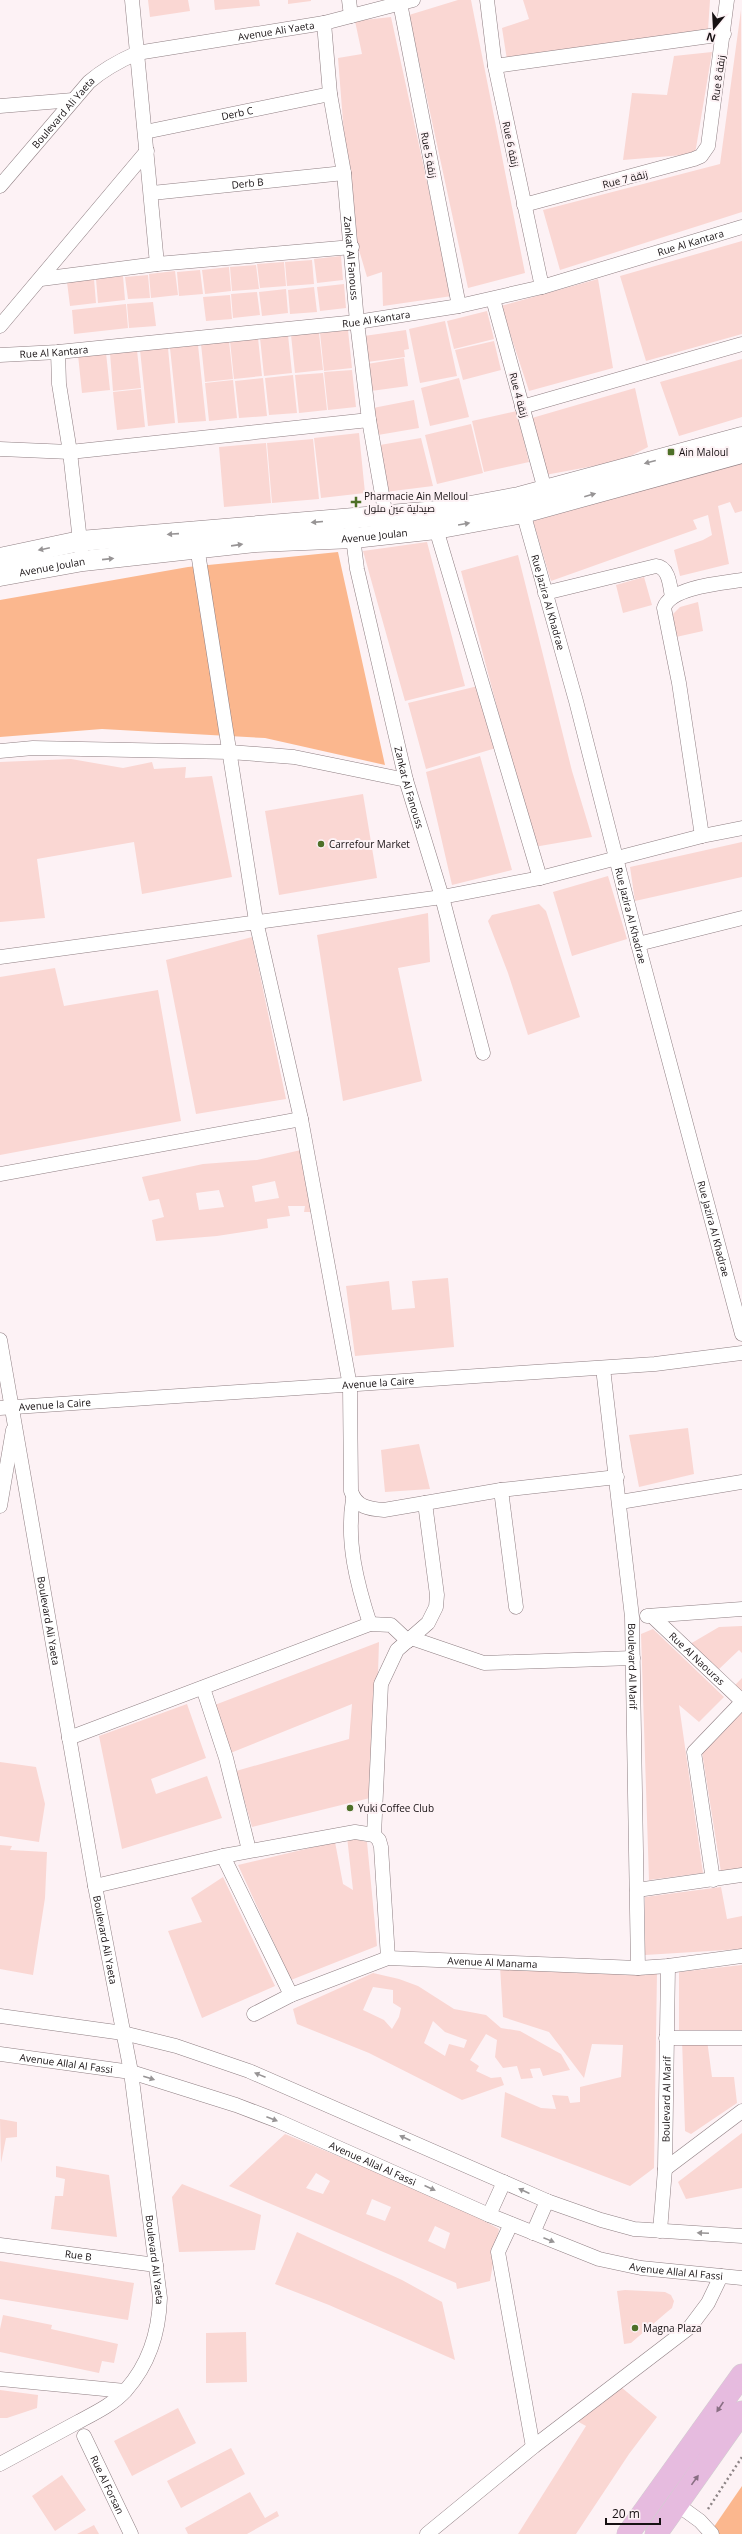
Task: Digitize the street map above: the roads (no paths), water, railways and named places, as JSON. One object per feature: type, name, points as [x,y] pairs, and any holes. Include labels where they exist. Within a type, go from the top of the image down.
[{"type":"main road","points":[[628,2534],[742,2375]]},
{"type":"main road","points":[[656,2534],[742,2412]]},
{"type":"street","points":[[132,0],[152,193],[157,264]]},
{"type":"street","points":[[349,0],[351,16]]},
{"type":"street","name":"Rue 6 زنقة","points":[[487,0],[495,66],[542,287]]},
{"type":"street","name":"Rue 8 زنقة","points":[[710,133],[724,34],[727,0]]},
{"type":"street","name":"Avenue Ali Yaeta","points":[[137,53],[324,23],[407,2]]},
{"type":"street","name":"Rue 5 زنقة","points":[[407,2],[459,306]]},
{"type":"street","name":"Zankat Al Fanouss","points":[[324,23],[330,94],[344,173],[352,247],[357,322],[369,420],[386,517]]},
{"type":"street","points":[[495,66],[724,34]]},
{"type":"street","name":"Boulevard Ali Yaeta","points":[[0,186],[74,100],[106,67],[137,53]]},
{"type":"street","name":"Derb C","points":[[145,132],[330,94]]},
{"type":"street","points":[[0,106],[74,100]]},
{"type":"street","name":"Rue 7 زنقة","points":[[524,205],[652,172],[694,159],[705,152],[710,133]]},
{"type":"street","points":[[0,326],[147,151]]},
{"type":"street","name":"Derb B","points":[[152,193],[344,173]]},
{"type":"street","name":"Rue Al Kantara","points":[[0,355],[58,352],[357,322],[459,306],[542,287],[742,227]]},
{"type":"street","points":[[41,279],[157,264],[352,247]]},
{"type":"street","name":"Rue 4 زنقة","points":[[493,299],[545,490]]},
{"type":"street","points":[[522,407],[742,344]]},
{"type":"street","points":[[58,352],[59,384],[70,452],[83,561]]},
{"type":"street","points":[[0,449],[70,452],[369,420]]},
{"type":"street","name":"Avenue Joulan","points":[[521,505],[545,490],[742,437]]},
{"type":"street","name":"Avenue Joulan","points":[[0,558],[80,541],[196,541],[433,521],[521,505],[742,453]]},
{"type":"street","name":"Rue Jazira Al Khadrae","points":[[521,505],[576,701],[615,858],[742,1334]]},
{"type":"street","name":"Avenue Joulan","points":[[352,529],[386,517],[433,521]]},
{"type":"street","points":[[433,521],[540,878]]},
{"type":"street","name":"Zankat Al Fanouss","points":[[352,529],[357,569],[406,780],[442,897],[483,1053]]},
{"type":"street","points":[[196,541],[256,921],[301,1119],[350,1386],[351,1491],[353,1500],[349,1522],[355,1573],[370,1624]]},
{"type":"street","name":"Avenue Joulan","points":[[0,576],[196,541]]},
{"type":"street","points":[[546,594],[661,566],[666,572],[672,597]]},
{"type":"street","points":[[702,836],[679,683],[664,610],[667,602],[672,597],[706,586],[742,580]]},
{"type":"street","points":[[0,751],[33,748],[230,752],[294,757],[406,780]]},
{"type":"street","points":[[0,958],[256,921],[442,897],[540,878],[702,836],[742,828]]},
{"type":"street","points":[[638,944],[742,918]]},
{"type":"street","points":[[0,1174],[301,1119]]},
{"type":"street","name":"Boulevard Ali Yaeta","points":[[0,1340],[9,1413],[95,1886],[131,2072],[160,2298],[157,2329],[147,2359],[125,2391],[98,2411],[0,2464]]},
{"type":"street","name":"Avenue la Caire","points":[[9,1413],[655,1364],[742,1353]]},
{"type":"street","name":"Boulevard Al Marif","points":[[603,1368],[620,1502],[632,1617],[638,1968]]},
{"type":"street","points":[[0,1506],[9,1413]]},
{"type":"street","points":[[353,1500],[359,1505],[371,1509],[384,1510],[501,1490],[617,1477]]},
{"type":"street","points":[[620,1502],[742,1482]]},
{"type":"street","points":[[501,1490],[516,1607]]},
{"type":"street","points":[[374,1835],[381,1684],[397,1650],[428,1623],[437,1601],[425,1503]]},
{"type":"street","points":[[632,1617],[742,1609]]},
{"type":"street","name":"Rue Al Naouras","points":[[652,1616],[742,1701]]},
{"type":"street","points":[[69,1738],[370,1624],[391,1625],[409,1639],[484,1663],[632,1658]]},
{"type":"street","points":[[203,1688],[229,1770],[249,1850]]},
{"type":"street","points":[[713,1880],[694,1752],[742,1701]]},
{"type":"street","points":[[95,1886],[249,1850],[356,1832],[374,1835],[379,1840],[381,1848],[388,1958]]},
{"type":"street","points":[[224,1856],[291,1995]]},
{"type":"street","points":[[637,1890],[742,1875]]},
{"type":"street","name":"Avenue Al Manama","points":[[254,2014],[291,1995],[388,1958],[638,1968],[668,1966],[742,1956]]},
{"type":"street","name":"Boulevard Al Marif","points":[[660,2231],[665,2169],[668,1966]]},
{"type":"street","points":[[0,2016],[123,2033],[176,2046],[250,2071],[547,2201],[634,2229],[742,2236]]},
{"type":"street","points":[[666,2038],[742,2038]]},
{"type":"street","name":"Avenue Allal Al Fassi","points":[[0,2054],[131,2072],[236,2105],[278,2121],[489,2215],[599,2259],[642,2268],[742,2278]]},
{"type":"street","points":[[665,2169],[742,2111]]},
{"type":"street","points":[[489,2215],[504,2182]]},
{"type":"street","points":[[533,2233],[547,2201]]},
{"type":"street","points":[[511,2224],[498,2252],[533,2447]]},
{"type":"street","name":"Rue B","points":[[0,2245],[156,2265]]},
{"type":"street","points":[[427,2534],[533,2447],[690,2327],[708,2303],[720,2276]]},
{"type":"street","points":[[0,2379],[125,2391]]},
{"type":"street","name":"Rue Al Forsan","points":[[84,2436],[131,2534]]},
{"type":"street","points":[[678,2504],[700,2521],[712,2534]]},
{"type":"place","name":"Ain Maloul","points":[[671,452]]},
{"type":"place","name":"Pharmacie Ain Melloul صيدلية عين ملول","points":[[356,502]]},
{"type":"place","name":"Carrefour Market","points":[[321,844]]},
{"type":"place","name":"Yuki Coffee Club","points":[[350,1808]]},
{"type":"place","name":"Magna Plaza","points":[[635,2328]]}]
